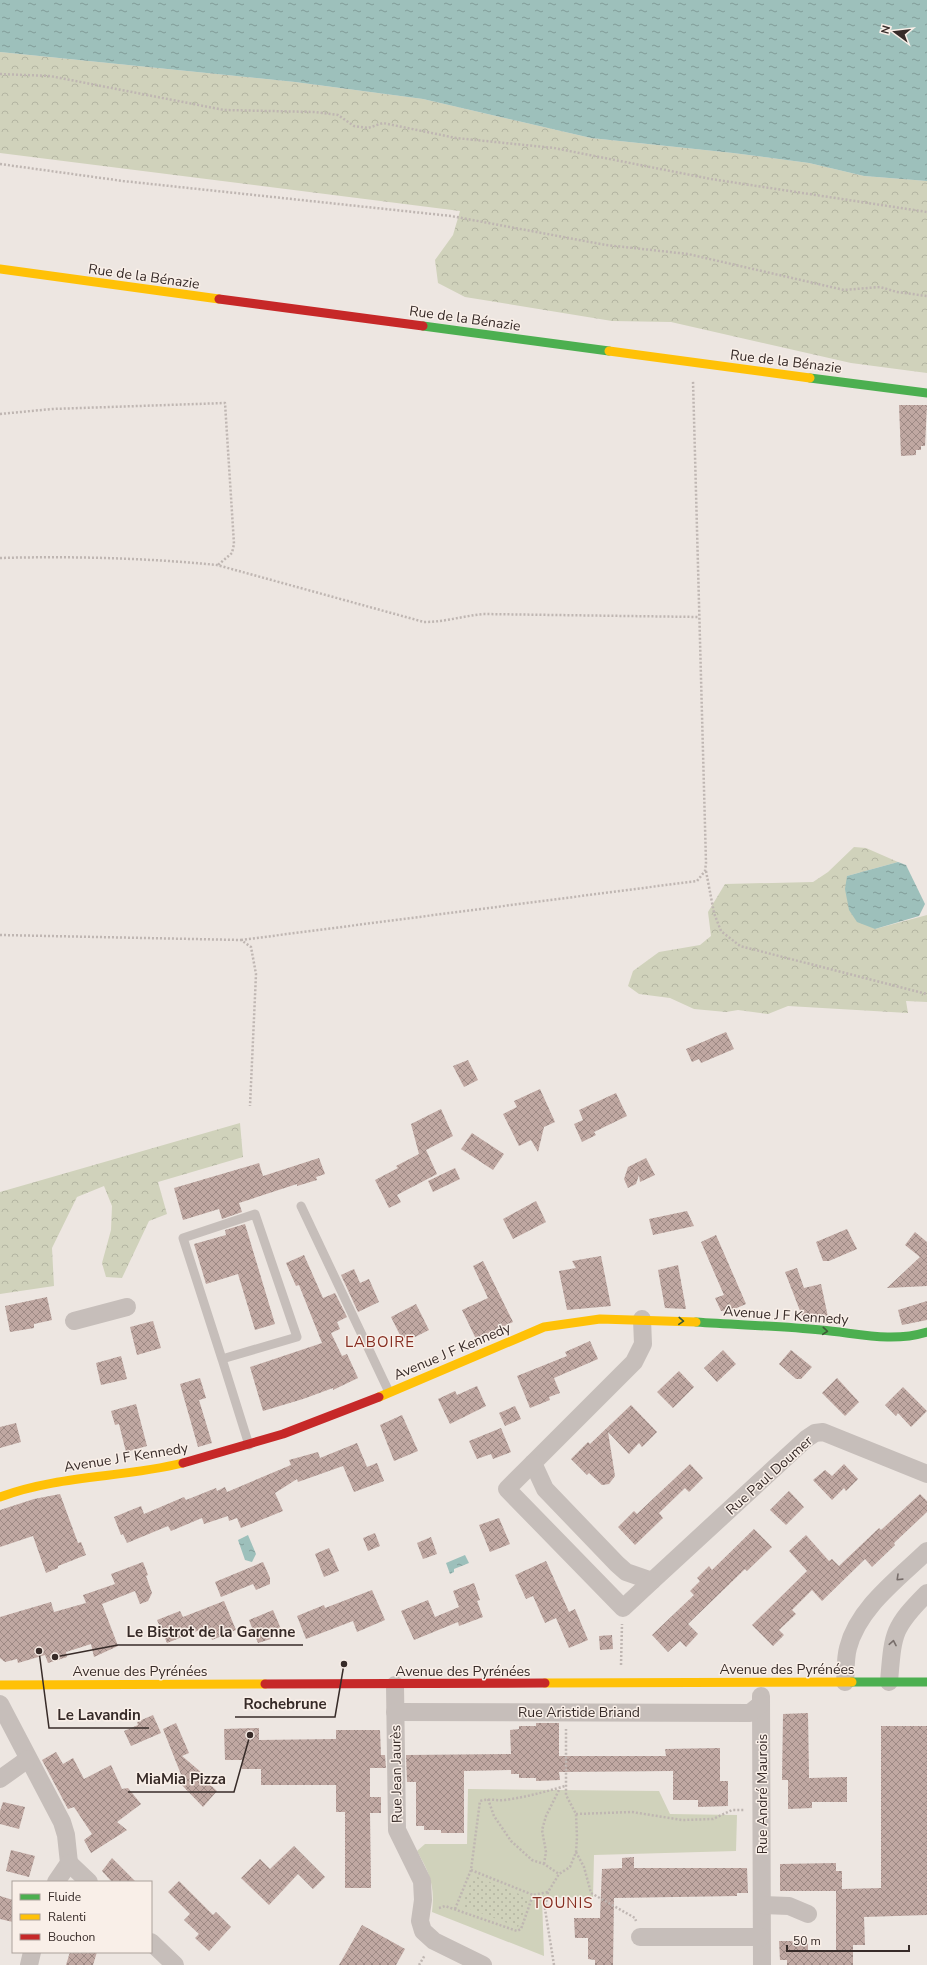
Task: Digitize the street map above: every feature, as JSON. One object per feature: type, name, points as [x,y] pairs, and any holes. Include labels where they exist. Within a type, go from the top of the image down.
[{"type":"street","name":"Rue de la Bénazie","points":[[0,269],[56,278],[927,393]]},
{"type":"street","points":[[74,1321],[127,1308]]},
{"type":"street","name":"Avenue J F Kennedy","points":[[0,1496],[39,1484],[167,1467],[249,1445],[290,1432],[544,1327],[562,1322],[592,1318],[642,1319],[799,1328],[884,1337],[907,1337],[927,1332]]},
{"type":"street","points":[[622,1608],[507,1489],[634,1362],[643,1344],[642,1319]]},
{"type":"street","name":"Rue Paul Doumer","points":[[622,1608],[806,1439],[815,1433],[823,1432],[927,1474]]},
{"type":"street","points":[[533,1463],[545,1489],[617,1564],[626,1572],[652,1581]]},
{"type":"street","points":[[845,1682],[848,1649],[854,1631],[863,1616],[875,1601],[927,1551]]},
{"type":"street","points":[[889,1682],[892,1643],[896,1631],[903,1618],[927,1593]]},
{"type":"street","name":"Avenue des Pyrénées","points":[[0,1685],[395,1685],[927,1682]]},
{"type":"street","name":"Rue André Maurois","points":[[761,1683],[763,1905],[762,1965]]},
{"type":"street","name":"Rue Jean Jaurès","points":[[395,1685],[397,1830],[422,1881],[423,1900],[420,1920],[425,1933]]},
{"type":"street","points":[[0,1704],[62,1822],[66,1836],[69,1863],[88,1881]]},
{"type":"street","name":"Rue Aristide Briand","points":[[395,1712],[750,1713],[761,1704]]},
{"type":"street","points":[[0,1779],[28,1759]]},
{"type":"street","points":[[57,1881],[69,1863]]},
{"type":"street","points":[[763,1905],[789,1906],[808,1914]]},
{"type":"street","points":[[425,1933],[434,1941],[482,1965]]},
{"type":"street","points":[[640,1937],[762,1937]]},
{"type":"street","points":[[152,1943],[175,1965]]},
{"type":"street","points":[[28,1965],[32,1953]]},
{"type":"lane","points":[[302,1206],[389,1392]]},
{"type":"lane","points":[[222,1359],[297,1337],[255,1214],[183,1238],[249,1445]]},
{"type":"path","points":[[0,74],[50,76],[224,110],[316,112],[338,115],[354,126],[368,128],[383,123],[456,138],[554,148],[711,179],[927,212]]},
{"type":"path","points":[[0,164],[123,181],[451,216],[606,245],[688,254],[844,290],[880,287],[897,292],[927,296]]},
{"type":"path","points":[[693,363],[705,871],[714,913],[721,931],[740,946],[927,994]]},
{"type":"path","points":[[0,414],[52,409],[225,403],[234,544],[232,553],[217,565]]},
{"type":"path","points":[[0,558],[36,557],[179,562],[217,565],[424,622],[449,621],[483,614],[699,617]]},
{"type":"path","points":[[0,935],[241,940],[697,881],[705,871]]},
{"type":"path","points":[[241,940],[251,947],[256,974],[250,1106]]},
{"type":"path","points":[[620,1684],[622,1608]]},
{"type":"path","points":[[554,1965],[545,1909],[548,1892],[559,1874],[570,1867],[576,1852],[576,1814],[566,1795],[565,1786],[566,1712]]},
{"type":"path","points":[[455,1909],[471,1870],[480,1801],[488,1799],[500,1801],[527,1797],[565,1786]]},
{"type":"path","points":[[544,1864],[546,1852],[542,1830],[546,1816],[560,1788]]},
{"type":"path","points":[[488,1799],[494,1816],[511,1841],[532,1860],[544,1864],[559,1874]]},
{"type":"path","points":[[576,1814],[632,1812],[682,1820],[713,1819],[732,1810],[762,1810]]},
{"type":"path","points":[[576,1852],[584,1867],[591,1893],[635,1918],[640,1937]]},
{"type":"path","points":[[471,1870],[533,1895],[548,1892]]},
{"type":"path","points":[[425,1933],[440,1906],[455,1909],[517,1931],[521,1929],[533,1895]]},
{"type":"green space","points":[[0,52],[295,82],[423,99],[591,138],[733,153],[809,163],[864,176],[927,181],[927,373],[851,363],[671,322],[612,321],[465,297],[438,283],[435,260],[453,235],[460,211],[0,153]]},
{"type":"green space","points":[[854,847],[866,848],[898,862],[847,876],[875,929],[927,915],[927,1002],[906,1001],[908,1013],[788,1006],[768,1014],[738,1010],[726,1012],[694,1009],[670,998],[639,994],[628,986],[633,971],[659,952],[700,945],[711,936],[708,912],[725,884],[813,882],[828,872]]},
{"type":"green space","points":[[240,1123],[243,1157],[158,1182],[167,1214],[149,1221],[122,1278],[106,1277],[102,1263],[111,1230],[112,1206],[104,1186],[77,1197],[52,1248],[54,1286],[0,1294],[0,1192]]},
{"type":"green space","points":[[468,1789],[659,1791],[670,1814],[737,1815],[736,1851],[594,1855],[593,1897],[542,1898],[544,1956],[432,1912],[432,1887],[428,1873],[417,1851],[425,1844],[467,1844]]},
{"type":"green space","points":[[473,1875],[529,1898],[518,1927],[462,1906]]},
{"type":"water","points":[[0,0],[927,0],[927,181],[864,176],[809,163],[733,153],[591,138],[423,99],[295,82],[0,52]]},
{"type":"water","points":[[898,862],[906,865],[925,904],[919,916],[875,929],[857,922],[849,910],[845,889],[847,876]]},
{"type":"water","points":[[248,1535],[256,1554],[252,1562],[245,1560],[238,1540]]},
{"type":"water","points":[[465,1555],[469,1563],[454,1569],[454,1572],[450,1574],[446,1563]]},
{"type":"building","points":[[899,405],[927,405],[925,446],[921,446],[921,450],[916,450],[916,455],[901,456]]},
{"type":"building","points":[[726,1032],[734,1049],[701,1063],[699,1059],[692,1062],[686,1049]]},
{"type":"building","points":[[468,1060],[478,1080],[464,1087],[453,1066]]},
{"type":"building","points":[[540,1089],[555,1122],[544,1127],[538,1152],[531,1140],[519,1146],[503,1114],[517,1107],[514,1101]]},
{"type":"building","points":[[616,1093],[627,1116],[594,1132],[596,1135],[582,1142],[574,1124],[583,1120],[579,1110]]},
{"type":"building","points":[[441,1109],[453,1136],[426,1150],[437,1174],[397,1195],[401,1202],[389,1208],[375,1180],[398,1168],[396,1166],[419,1154],[411,1124]]},
{"type":"building","points":[[472,1133],[504,1154],[493,1170],[461,1149]]},
{"type":"building","points":[[319,1158],[325,1174],[316,1177],[317,1180],[297,1186],[297,1184],[239,1203],[242,1212],[222,1219],[219,1209],[183,1220],[174,1188],[259,1163],[263,1176]]},
{"type":"building","points":[[646,1158],[655,1175],[640,1182],[639,1175],[636,1184],[628,1188],[624,1179],[628,1167]]},
{"type":"building","points":[[455,1168],[460,1179],[433,1192],[428,1181]]},
{"type":"building","points":[[536,1201],[546,1222],[513,1239],[503,1219]]},
{"type":"building","points":[[687,1211],[694,1226],[653,1235],[649,1219]]},
{"type":"building","points":[[245,1224],[275,1324],[255,1330],[238,1274],[206,1284],[194,1244],[226,1235],[225,1230]]},
{"type":"building","points":[[847,1229],[857,1249],[829,1261],[823,1261],[816,1242]]},
{"type":"building","points":[[915,1232],[927,1242],[927,1286],[887,1288],[920,1257],[905,1245]]},
{"type":"building","points":[[716,1235],[746,1304],[732,1310],[721,1311],[715,1298],[724,1295],[701,1242]]},
{"type":"building","points":[[304,1255],[323,1298],[335,1293],[347,1317],[337,1322],[340,1329],[331,1333],[342,1356],[347,1354],[358,1378],[333,1390],[333,1388],[263,1411],[250,1367],[322,1343],[299,1285],[296,1286],[286,1263]]},
{"type":"building","points":[[601,1256],[611,1306],[567,1310],[559,1271],[576,1268],[572,1261]]},
{"type":"building","points":[[483,1261],[513,1322],[476,1339],[462,1310],[488,1298],[473,1266]]},
{"type":"building","points":[[678,1265],[686,1309],[665,1308],[658,1270]]},
{"type":"building","points":[[797,1268],[804,1288],[821,1284],[828,1317],[802,1316],[785,1272]]},
{"type":"building","points":[[354,1269],[360,1283],[369,1279],[379,1302],[358,1312],[341,1275]]},
{"type":"building","points":[[47,1297],[52,1320],[34,1324],[34,1328],[10,1332],[5,1306]]},
{"type":"building","points":[[927,1301],[927,1320],[902,1325],[898,1310]]},
{"type":"building","points":[[416,1304],[429,1330],[411,1339],[409,1336],[402,1339],[391,1317]]},
{"type":"building","points":[[153,1321],[161,1348],[137,1355],[130,1327]]},
{"type":"building","points":[[590,1341],[598,1359],[554,1378],[560,1393],[549,1397],[550,1400],[530,1408],[517,1376],[567,1356],[565,1352]]},
{"type":"building","points":[[723,1350],[736,1364],[717,1382],[704,1368]]},
{"type":"building","points":[[791,1350],[812,1367],[801,1379],[796,1379],[779,1364]]},
{"type":"building","points":[[121,1356],[127,1379],[101,1385],[96,1363]]},
{"type":"building","points":[[679,1371],[694,1387],[673,1408],[657,1392]]},
{"type":"building","points":[[200,1378],[206,1398],[199,1400],[212,1443],[198,1447],[180,1384]]},
{"type":"building","points":[[837,1378],[859,1402],[845,1416],[822,1393]]},
{"type":"building","points":[[477,1386],[486,1406],[450,1424],[438,1399],[455,1391],[457,1395]]},
{"type":"building","points":[[903,1387],[927,1411],[911,1427],[898,1413],[896,1416],[885,1405]]},
{"type":"building","points":[[136,1404],[147,1446],[126,1452],[119,1424],[115,1425],[111,1411]]},
{"type":"building","points":[[631,1405],[657,1432],[642,1447],[639,1443],[629,1454],[608,1432],[615,1476],[609,1484],[602,1485],[589,1473],[587,1475],[571,1459],[588,1442],[590,1444]]},
{"type":"building","points":[[515,1406],[521,1419],[505,1426],[499,1413]]},
{"type":"building","points":[[402,1415],[418,1451],[394,1461],[380,1425]]},
{"type":"building","points":[[16,1423],[21,1442],[0,1448],[0,1427]]},
{"type":"building","points":[[501,1428],[511,1452],[493,1459],[491,1454],[477,1459],[469,1441]]},
{"type":"building","points":[[357,1443],[367,1467],[377,1463],[384,1481],[354,1492],[343,1466],[298,1482],[297,1479],[275,1493],[283,1511],[241,1528],[237,1518],[229,1521],[228,1516],[204,1524],[202,1518],[171,1531],[168,1526],[127,1543],[123,1534],[121,1535],[114,1517],[141,1506],[144,1514],[184,1497],[186,1500],[216,1488],[217,1491],[225,1487],[227,1492],[291,1465],[289,1460],[318,1452],[320,1458]]},
{"type":"building","points":[[690,1464],[703,1478],[689,1492],[685,1488],[659,1513],[663,1518],[635,1545],[618,1527],[634,1511],[637,1514]]},
{"type":"building","points":[[844,1464],[858,1479],[846,1491],[844,1488],[832,1500],[813,1480],[825,1470],[832,1476]]},
{"type":"building","points":[[789,1491],[804,1507],[786,1525],[770,1510]]},
{"type":"building","points":[[60,1494],[78,1543],[81,1542],[86,1555],[58,1566],[58,1568],[46,1573],[33,1536],[0,1547],[0,1510],[34,1499]]},
{"type":"building","points":[[920,1494],[927,1501],[927,1512],[894,1543],[895,1545],[872,1567],[865,1559],[822,1601],[812,1590],[792,1610],[796,1614],[779,1630],[784,1635],[773,1646],[752,1625],[807,1571],[789,1551],[806,1535],[829,1561],[832,1559],[839,1566],[879,1528],[881,1530]]},
{"type":"building","points":[[499,1518],[510,1544],[490,1552],[479,1525]]},
{"type":"building","points":[[754,1529],[772,1547],[747,1571],[745,1569],[688,1624],[698,1634],[686,1647],[680,1641],[668,1652],[652,1635],[694,1595],[690,1591],[700,1581],[697,1578],[709,1566],[712,1570]]},
{"type":"building","points":[[375,1533],[380,1546],[368,1551],[363,1538]]},
{"type":"building","points":[[431,1537],[437,1554],[423,1559],[417,1543]]},
{"type":"building","points":[[329,1548],[339,1571],[324,1577],[315,1554]]},
{"type":"building","points":[[546,1561],[569,1612],[575,1609],[588,1640],[569,1648],[556,1618],[545,1623],[533,1596],[526,1599],[515,1575]]},
{"type":"building","points":[[143,1562],[152,1593],[148,1601],[140,1604],[135,1591],[102,1604],[118,1646],[94,1657],[91,1644],[66,1652],[67,1657],[48,1663],[45,1655],[18,1663],[17,1659],[5,1662],[0,1658],[0,1617],[51,1602],[54,1612],[86,1603],[83,1595],[115,1584],[111,1574]]},
{"type":"building","points":[[263,1562],[270,1578],[270,1584],[256,1590],[253,1584],[221,1597],[215,1582]]},
{"type":"building","points":[[474,1583],[480,1600],[477,1601],[483,1617],[459,1626],[458,1622],[414,1640],[401,1611],[428,1600],[435,1617],[459,1607],[453,1591]]},
{"type":"building","points":[[372,1590],[385,1620],[357,1632],[353,1621],[306,1639],[297,1616],[324,1605],[325,1608]]},
{"type":"building","points":[[224,1601],[236,1630],[212,1640],[207,1627],[167,1643],[157,1620],[180,1611],[183,1617]]},
{"type":"building","points":[[273,1610],[281,1629],[269,1634],[271,1639],[258,1643],[249,1620]]},
{"type":"building","points":[[612,1635],[613,1649],[600,1650],[599,1636]]},
{"type":"building","points":[[808,1713],[809,1778],[847,1777],[847,1802],[812,1802],[812,1808],[788,1809],[788,1780],[782,1780],[783,1714]]},
{"type":"building","points":[[153,1715],[161,1733],[131,1746],[124,1731],[138,1725],[137,1722]]},
{"type":"building","points":[[176,1723],[189,1753],[182,1756],[208,1778],[206,1781],[217,1791],[203,1807],[178,1781],[182,1777],[163,1729]]},
{"type":"building","points":[[536,1723],[559,1723],[559,1756],[666,1756],[665,1749],[720,1748],[720,1781],[728,1781],[728,1806],[698,1807],[698,1800],[673,1800],[673,1771],[559,1772],[560,1780],[536,1781],[536,1778],[519,1778],[519,1774],[511,1774],[511,1770],[464,1771],[464,1833],[441,1833],[441,1830],[424,1830],[424,1826],[416,1826],[416,1782],[407,1782],[406,1755],[511,1754],[510,1730],[519,1729],[519,1726],[536,1726]]},
{"type":"building","points":[[881,1726],[927,1726],[927,1915],[864,1917],[865,1945],[853,1945],[853,1965],[787,1965],[787,1960],[780,1960],[779,1941],[808,1941],[808,1952],[836,1952],[836,1891],[780,1891],[780,1864],[836,1863],[836,1871],[842,1871],[842,1889],[881,1888]]},
{"type":"building","points":[[259,1728],[259,1740],[336,1739],[336,1730],[380,1730],[381,1755],[385,1755],[386,1768],[370,1768],[370,1797],[381,1797],[381,1813],[370,1813],[371,1888],[345,1888],[345,1812],[336,1812],[336,1785],[261,1785],[261,1769],[242,1769],[242,1760],[225,1760],[224,1729]]},
{"type":"building","points":[[56,1752],[63,1764],[73,1758],[84,1779],[111,1765],[122,1789],[128,1788],[141,1804],[117,1822],[127,1830],[91,1853],[84,1840],[92,1834],[74,1807],[68,1809],[42,1760]]},
{"type":"building","points":[[3,1802],[25,1807],[19,1829],[0,1824],[0,1811]]},
{"type":"building","points":[[294,1846],[325,1877],[313,1889],[298,1874],[269,1905],[241,1878],[260,1859],[270,1869]]},
{"type":"building","points":[[11,1850],[35,1856],[29,1877],[6,1871]]},
{"type":"building","points":[[634,1857],[634,1868],[747,1868],[748,1893],[737,1893],[737,1896],[614,1898],[613,1965],[595,1965],[595,1960],[588,1959],[588,1938],[575,1938],[574,1918],[600,1918],[602,1869],[622,1868],[622,1858]]},
{"type":"building","points":[[112,1858],[135,1881],[111,1881],[102,1871]]},
{"type":"building","points":[[179,1881],[213,1915],[216,1912],[231,1927],[209,1951],[195,1938],[199,1934],[184,1920],[190,1914],[168,1892]]},
{"type":"building","points":[[0,1896],[12,1900],[12,1922],[0,1919]]},
{"type":"building","points":[[362,1925],[405,1949],[396,1965],[339,1965]]},
{"type":"building","points":[[70,1953],[97,1953],[93,1965],[66,1965]]},
{"type":"traffic: fast","points":[[423,326],[609,351]]},
{"type":"traffic: fast","points":[[810,378],[927,393]]},
{"type":"traffic: fast","points":[[696,1322],[834,1331],[887,1337],[900,1337],[927,1332]]},
{"type":"traffic: fast","points":[[852,1682],[927,1682]]},
{"type":"traffic: slow","points":[[0,269],[219,299]]},
{"type":"traffic: slow","points":[[609,351],[810,378]]},
{"type":"traffic: slow","points":[[379,1397],[544,1327],[600,1319],[696,1322]]},
{"type":"traffic: slow","points":[[0,1497],[45,1485],[137,1472],[183,1463]]},
{"type":"traffic: slow","points":[[545,1683],[852,1682]]},
{"type":"traffic: slow","points":[[0,1685],[265,1684]]},
{"type":"traffic: jam","points":[[219,299],[423,326]]},
{"type":"traffic: jam","points":[[183,1463],[283,1434],[379,1397]]},
{"type":"traffic: jam","points":[[265,1684],[545,1683]]},
{"type":"place","name":"Le Lavandin","points":[[39,1651]]},
{"type":"place","name":"Le Bistrot de la Garenne","points":[[55,1657]]},
{"type":"place","name":"Rochebrune","points":[[344,1664]]},
{"type":"place","name":"MiaMia Pizza","points":[[250,1735]]},
{"type":"district","name":"LABOIRE","points":[[380,1342]]},
{"type":"district","name":"TOUNIS","points":[[563,1903]]}]
